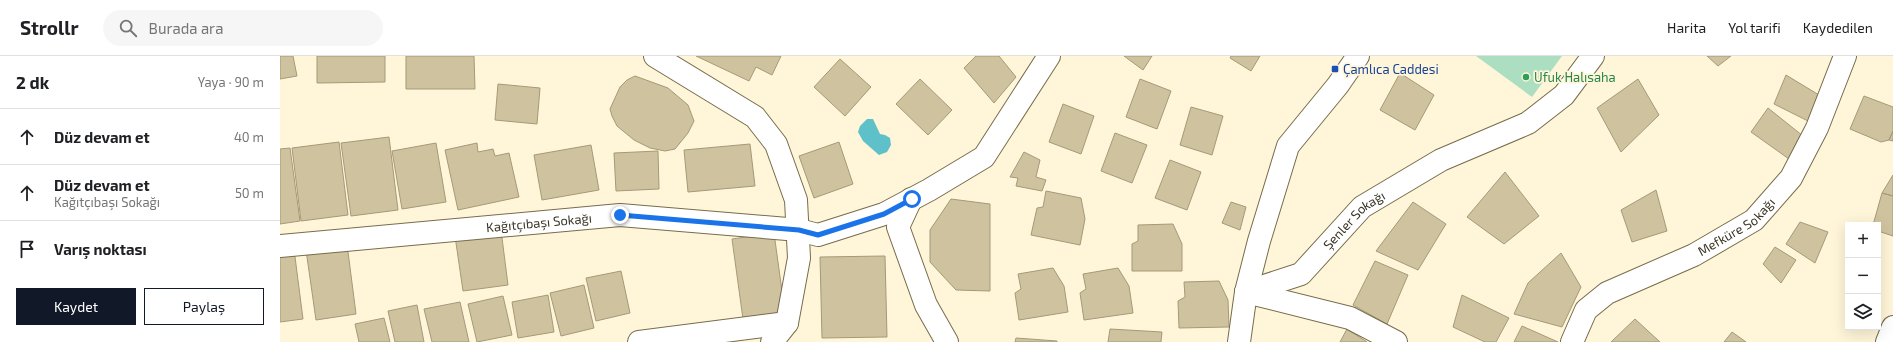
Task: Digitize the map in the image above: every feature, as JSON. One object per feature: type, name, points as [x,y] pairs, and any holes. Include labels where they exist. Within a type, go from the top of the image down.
[{"type":"street","points":[[655,56],[755,117],[776,144],[796,200],[799,230],[799,258],[787,323],[772,342]]},
{"type":"street","name":"Kağıtçıbaşı Sokağı","points":[[280,246],[620,215],[799,230],[818,235],[884,214],[984,158],[1049,56]]},
{"type":"street","points":[[1239,342],[1246,292],[1259,241],[1288,146],[1338,85],[1358,56]]},
{"type":"street","name":"Şenler Sokağı","points":[[1246,292],[1301,274],[1362,207],[1388,191],[1441,160],[1528,124],[1564,95],[1593,56]]},
{"type":"street","name":"Mefküre Sokağı","points":[[1572,342],[1586,310],[1607,293],[1694,255],[1754,220],[1791,178],[1817,128],[1845,56]]},
{"type":"street","points":[[912,199],[898,227],[926,305],[947,342]]},
{"type":"street","points":[[1246,292],[1350,318],[1396,342]]},
{"type":"street","points":[[639,342],[787,323]]},
{"type":"green space","name":"Ufuk Halısaha","points":[[1476,56],[1562,56],[1532,97]]},
{"type":"water","points":[[867,119],[873,119],[880,134],[890,138],[891,145],[887,152],[879,155],[863,141],[858,132],[860,126]]},
{"type":"building","points":[[280,56],[293,56],[297,76],[280,79]]},
{"type":"building","points":[[317,56],[385,56],[385,82],[317,83]]},
{"type":"building","points":[[406,56],[474,56],[475,89],[406,89]]},
{"type":"building","points":[[696,56],[781,56],[772,75],[756,67],[749,81]]},
{"type":"building","points":[[976,56],[999,56],[1016,77],[994,103],[964,68]]},
{"type":"building","points":[[1124,56],[1152,56],[1143,70]]},
{"type":"building","points":[[1231,56],[1260,56],[1251,71],[1230,58]]},
{"type":"building","points":[[1707,56],[1731,56],[1718,66]]},
{"type":"building","points":[[840,59],[871,87],[845,116],[814,87]]},
{"type":"building","points":[[1400,73],[1434,95],[1415,130],[1380,110]]},
{"type":"building","points":[[1786,75],[1819,95],[1808,121],[1774,104]]},
{"type":"building","points":[[635,76],[668,88],[688,105],[694,121],[688,133],[675,149],[665,151],[650,148],[634,140],[617,126],[610,109],[620,87],[627,80]]},
{"type":"building","points":[[920,79],[952,110],[928,135],[896,104]]},
{"type":"building","points":[[1140,79],[1171,91],[1157,129],[1126,117]]},
{"type":"building","points":[[1638,79],[1659,115],[1621,152],[1597,108]]},
{"type":"building","points":[[498,84],[540,88],[537,124],[495,120]]},
{"type":"building","points":[[1864,96],[1893,107],[1893,131],[1889,140],[1881,142],[1850,129]]},
{"type":"building","points":[[1063,104],[1094,116],[1081,154],[1049,142]]},
{"type":"building","points":[[1191,107],[1223,116],[1212,155],[1180,145]]},
{"type":"building","points":[[1768,108],[1803,136],[1789,159],[1751,132]]},
{"type":"building","points":[[1893,131],[1893,141],[1889,140]]},
{"type":"building","points":[[1115,133],[1147,145],[1132,183],[1101,171]]},
{"type":"building","points":[[389,137],[398,210],[351,216],[341,143]]},
{"type":"building","points":[[339,142],[348,215],[301,221],[292,148]]},
{"type":"building","points":[[839,142],[853,184],[814,198],[799,156]]},
{"type":"building","points":[[436,143],[446,202],[402,209],[392,151]]},
{"type":"building","points":[[477,143],[478,152],[493,149],[495,156],[509,153],[519,197],[458,210],[445,150]]},
{"type":"building","points":[[750,144],[755,186],[688,192],[684,150]]},
{"type":"building","points":[[591,145],[599,190],[542,200],[534,155]]},
{"type":"building","points":[[290,148],[300,221],[280,224],[280,149]]},
{"type":"building","points":[[658,151],[659,189],[616,191],[614,153]]},
{"type":"building","points":[[1024,152],[1040,160],[1036,177],[1046,180],[1042,191],[1016,186],[1018,178],[1010,177]]},
{"type":"building","points":[[1170,160],[1201,172],[1187,210],[1155,198]]},
{"type":"building","points":[[1505,172],[1539,216],[1504,244],[1467,217]]},
{"type":"building","points":[[1893,175],[1893,196],[1882,193]]},
{"type":"building","points":[[1656,190],[1667,231],[1632,242],[1621,210]]},
{"type":"building","points":[[1046,191],[1081,198],[1085,219],[1080,245],[1031,235],[1037,208],[1043,207]]},
{"type":"building","points":[[1882,193],[1893,196],[1893,236],[1881,232],[1881,222],[1874,222]]},
{"type":"building","points":[[951,199],[990,204],[990,291],[956,290],[930,262],[930,230]]},
{"type":"building","points":[[1231,202],[1246,207],[1240,230],[1222,223]]},
{"type":"building","points":[[1413,202],[1446,224],[1418,270],[1376,251]]},
{"type":"building","points":[[1800,222],[1828,232],[1815,263],[1786,244]]},
{"type":"building","points":[[1173,224],[1182,244],[1182,271],[1132,271],[1132,244],[1138,241],[1138,225]]},
{"type":"building","points":[[501,230],[508,285],[463,291],[455,236]]},
{"type":"building","points":[[774,233],[785,313],[743,319],[732,239]]},
{"type":"building","points":[[347,244],[356,314],[316,320],[306,250]]},
{"type":"building","points":[[1775,247],[1796,260],[1781,283],[1763,264]]},
{"type":"building","points":[[294,249],[303,319],[280,322],[280,251]]},
{"type":"building","points":[[1561,253],[1581,287],[1562,327],[1514,314],[1528,283]]},
{"type":"building","points":[[885,256],[887,337],[822,338],[820,257]]},
{"type":"building","points":[[1375,261],[1408,275],[1387,324],[1353,305]]},
{"type":"building","points":[[1053,268],[1064,286],[1068,312],[1019,320],[1015,293],[1021,289],[1018,274]]},
{"type":"building","points":[[1118,268],[1129,286],[1133,313],[1084,320],[1080,293],[1086,289],[1083,274]]},
{"type":"building","points":[[621,271],[630,313],[596,321],[586,278]]},
{"type":"building","points":[[1219,281],[1228,300],[1229,327],[1179,328],[1178,301],[1185,297],[1184,282]]},
{"type":"building","points":[[584,285],[594,328],[561,336],[550,293]]},
{"type":"building","points":[[548,295],[554,332],[518,338],[512,302]]},
{"type":"building","points":[[1462,295],[1509,318],[1496,342],[1485,342],[1453,327]]},
{"type":"building","points":[[503,296],[512,335],[477,342],[468,304]]},
{"type":"building","points":[[460,302],[469,342],[432,342],[424,309]]},
{"type":"building","points":[[417,305],[424,342],[395,342],[388,311]]},
{"type":"building","points":[[384,318],[390,342],[359,342],[355,324]]},
{"type":"building","points":[[1635,319],[1660,342],[1611,342]]},
{"type":"building","points":[[1522,326],[1558,342],[1514,342]]},
{"type":"building","points":[[1110,329],[1162,332],[1161,342],[1108,342]]},
{"type":"building","points":[[1347,329],[1367,342],[1340,342]]},
{"type":"building","points":[[1732,332],[1746,342],[1724,342]]},
{"type":"building","points":[[1016,338],[1057,341],[1057,342],[1015,342]]},
{"type":"place","name":"Çamlıca Caddesi","points":[[1335,69]]},
{"type":"place","name":"Ufuk Halısaha","points":[[1526,77]]},
{"type":"route","points":[[620,215],[799,230],[818,235],[884,214],[912,199]]}]
